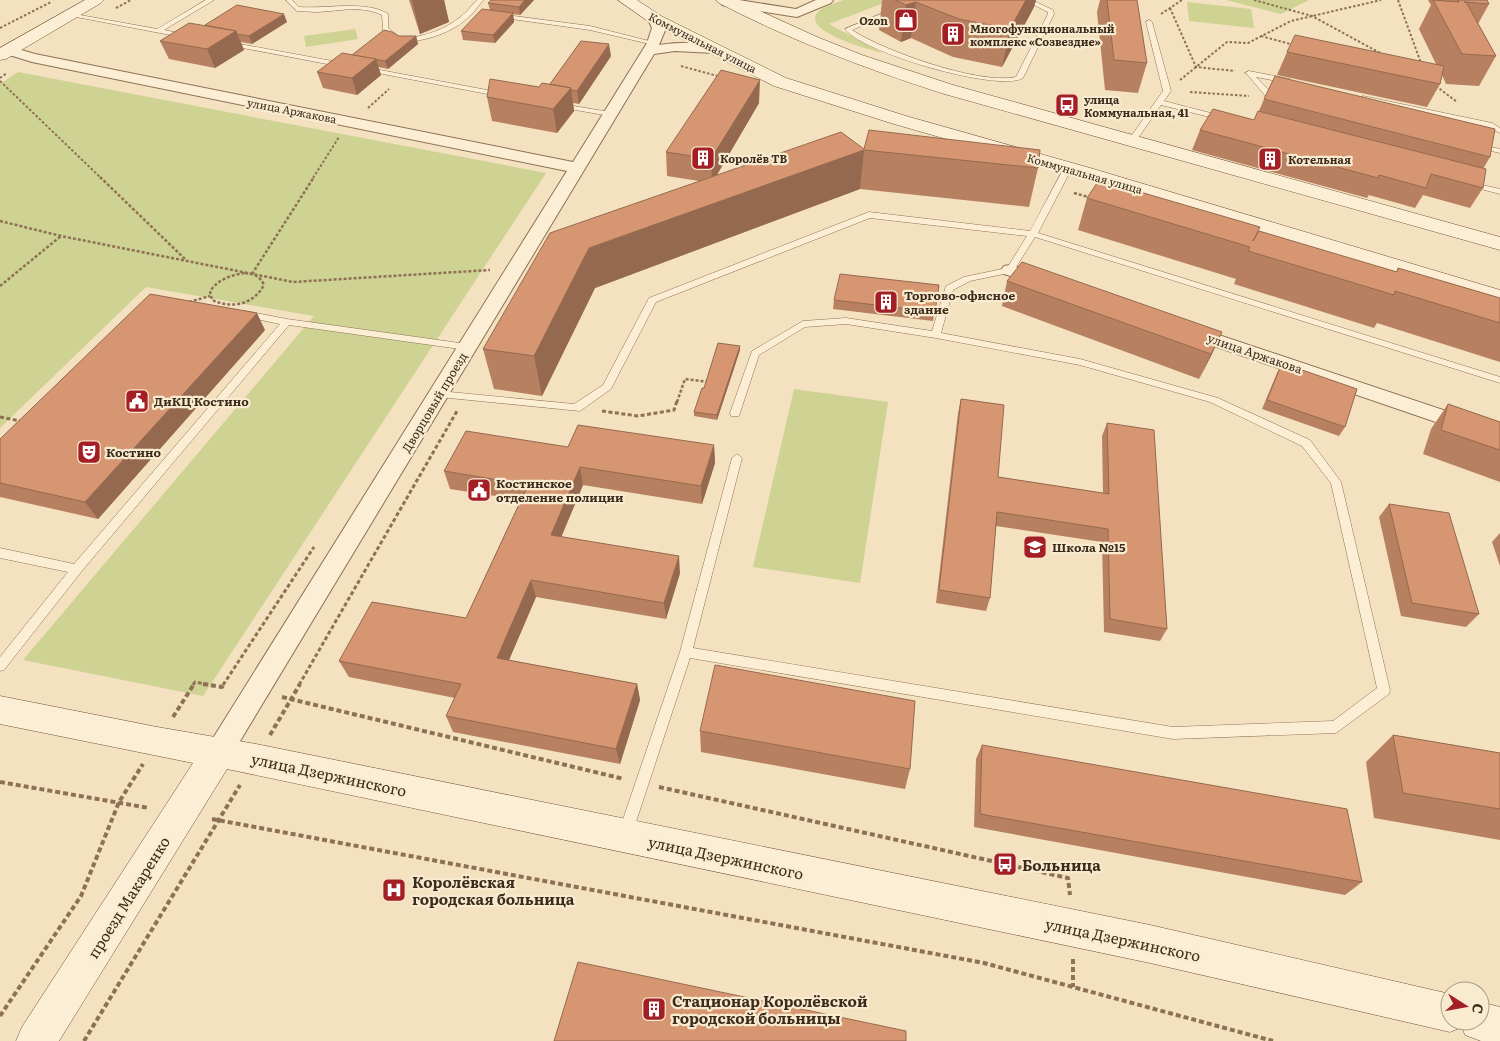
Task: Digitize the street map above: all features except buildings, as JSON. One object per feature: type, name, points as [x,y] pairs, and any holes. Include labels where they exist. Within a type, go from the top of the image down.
[{"type":"main road","points":[[2,49],[70,7],[96,0]]},
{"type":"main road","name":"Коммунальная улица","points":[[626,0],[656,19],[780,82],[900,120],[1500,297]]},
{"type":"main road","points":[[726,1],[828,49],[937,86],[1500,244]]},
{"type":"main road","name":"улица Дзержинского","points":[[0,710],[158,742],[256,759],[1150,944],[1440,1011]]},
{"type":"main road","name":"проезд Макаренко","points":[[36,1041],[219,752]]},
{"type":"street","points":[[726,1],[797,12],[827,0]]},
{"type":"street","points":[[797,12],[804,39]]},
{"type":"street","name":"Дворцовый проезд","points":[[219,752],[652,47],[659,28],[656,19]]},
{"type":"street","points":[[652,47],[714,49]]},
{"type":"street","name":"улица Аржакова","points":[[2,49],[32,58],[577,168]]},
{"type":"street","points":[[1010,270],[1067,289]]},
{"type":"street","name":"улица Аржакова","points":[[1170,324],[1500,437]]},
{"type":"lane","points":[[158,31],[212,0]]},
{"type":"lane","points":[[289,0],[297,9],[319,10],[377,6],[386,14],[386,29],[400,41],[427,39],[444,32],[470,12],[481,0]]},
{"type":"lane","points":[[920,0],[848,29],[894,54],[967,74],[1006,82],[1019,78],[1051,14],[1051,11],[1047,8],[1027,0]]},
{"type":"lane","points":[[70,7],[158,31],[197,38]]},
{"type":"lane","points":[[470,12],[480,13]]},
{"type":"lane","points":[[489,14],[590,28],[652,47]]},
{"type":"lane","points":[[1131,142],[1167,91],[1149,22]]},
{"type":"lane","points":[[217,42],[509,96]]},
{"type":"lane","points":[[1249,73],[1297,83]]},
{"type":"lane","points":[[1249,73],[1272,97],[1290,101]]},
{"type":"lane","points":[[1355,96],[1489,125],[1500,131]]},
{"type":"lane","points":[[1159,102],[1236,122]]},
{"type":"lane","points":[[547,103],[610,114]]},
{"type":"lane","points":[[1471,144],[1500,151]]},
{"type":"lane","points":[[936,335],[950,288],[967,279],[1010,270],[1033,234],[1068,168]]},
{"type":"lane","points":[[1463,182],[1500,192]]},
{"type":"lane","points":[[438,394],[576,408],[607,387],[652,300],[869,215],[1033,234],[1500,380]]},
{"type":"lane","points":[[238,313],[287,322],[467,347]]},
{"type":"lane","points":[[686,652],[1173,733],[1336,727],[1384,690],[1336,482],[1306,442],[1214,400],[1080,362],[936,335],[846,321],[803,324],[755,353],[735,414]]},
{"type":"lane","points":[[0,666],[77,570],[287,322]]},
{"type":"lane","points":[[624,836],[686,652],[737,458]]},
{"type":"lane","points":[[0,553],[77,570]]},
{"type":"path","points":[[0,28],[54,0]]},
{"type":"path","points":[[1149,22],[1182,0]]},
{"type":"path","points":[[1254,0],[1312,16],[1386,56]]},
{"type":"path","points":[[1167,91],[1227,42],[1248,43],[1291,22],[1381,0]]},
{"type":"path","points":[[1398,0],[1423,70]]},
{"type":"path","points":[[1170,8],[1196,67]]},
{"type":"path","points":[[1261,36],[1298,46]]},
{"type":"path","points":[[1196,67],[1249,73]]},
{"type":"path","points":[[252,274],[342,131],[402,76]]},
{"type":"path","points":[[0,81],[186,260]]},
{"type":"path","points":[[1433,83],[1459,103]]},
{"type":"path","points":[[1167,91],[1272,97]]},
{"type":"path","points":[[1068,192],[1097,200]]},
{"type":"path","points":[[0,221],[61,236],[293,282],[493,269]]},
{"type":"path","points":[[0,286],[61,236]]},
{"type":"path","points":[[236,274],[258,276],[264,285],[262,290],[251,300],[233,305],[225,305],[212,300],[210,296],[214,286],[227,277],[236,274]]},
{"type":"path","points":[[186,303],[210,296]]},
{"type":"path","points":[[576,408],[638,416],[674,410],[685,379],[744,386]]},
{"type":"path","points":[[84,1041],[256,759],[465,397]]},
{"type":"path","points":[[0,417],[24,422]]},
{"type":"path","points":[[0,1016],[81,896],[119,802],[195,682]]},
{"type":"path","points":[[0,782],[181,813],[984,963],[1272,1041]]},
{"type":"green space","points":[[844,0],[891,0],[829,24],[884,54],[853,44],[818,26],[815,18],[819,11]]},
{"type":"green space","points":[[1226,0],[1309,0],[1281,14]]},
{"type":"green space","points":[[1187,2],[1251,9],[1254,28],[1189,21]]},
{"type":"green space","points":[[355,29],[358,39],[306,47],[304,36]]},
{"type":"green space","name":"Костино","points":[[18,72],[546,173],[203,696],[23,660],[314,316],[146,287],[0,428],[0,84]]},
{"type":"green space","points":[[794,389],[888,402],[860,583],[753,567]]},
{"type":"place","name":"Ozon","points":[[906,20]]},
{"type":"place","name":"Многофункциональный комплекс «Созвездие»","points":[[953,34]]},
{"type":"place","name":"улица Коммунальная, 41","points":[[1067,105]]},
{"type":"place","name":"Королёв ТВ","points":[[703,158]]},
{"type":"place","name":"Котельная","points":[[1270,159]]},
{"type":"place","name":"Торгово-офисное здание","points":[[886,302]]},
{"type":"place","name":"ДиКЦ Костино","points":[[137,401]]},
{"type":"place","name":"Костино","points":[[89,452]]},
{"type":"place","name":"Костинское отделение полиции","points":[[479,490]]},
{"type":"place","name":"Школа №15","points":[[1035,547]]},
{"type":"place","name":"Больница","points":[[1005,864]]},
{"type":"place","name":"Королёвская городская больница","points":[[394,890]]},
{"type":"place","name":"Стационар Королёвской городской больницы","points":[[654,1009]]}]
